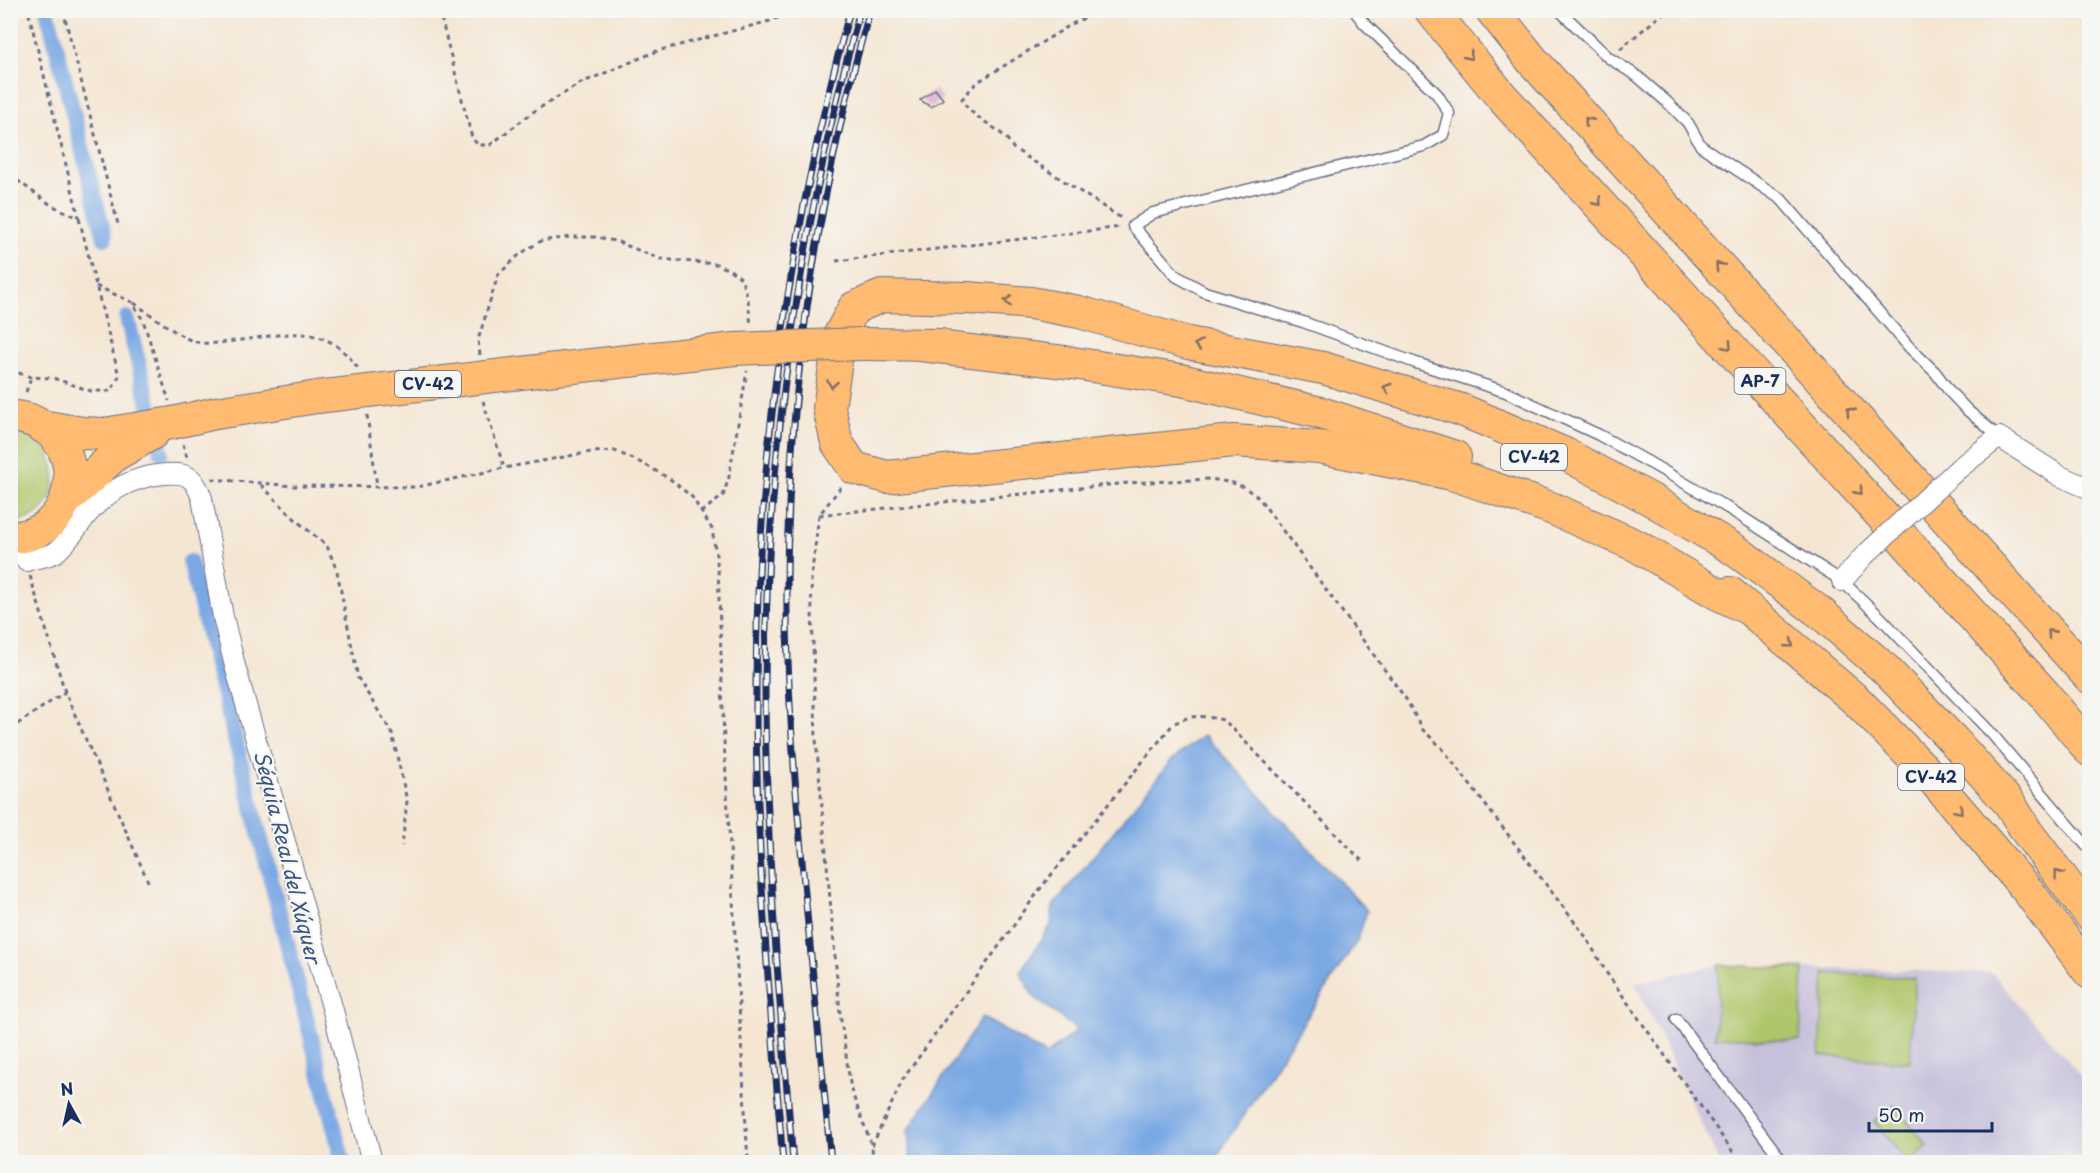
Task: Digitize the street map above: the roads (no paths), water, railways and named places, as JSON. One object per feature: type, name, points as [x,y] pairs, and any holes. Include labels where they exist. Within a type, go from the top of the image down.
[{"type":"highway","name":"AP-7","points":[[1431,10],[1502,97],[2036,686],[2090,750]]},
{"type":"highway","name":"AP-7","points":[[1492,10],[1532,60],[2090,677]]},
{"type":"main road","points":[[1745,607],[1716,593],[1637,546],[1551,508],[1452,474],[1319,447],[1234,441],[887,477],[854,468],[837,443],[829,408],[840,334],[854,308],[882,296],[1021,302],[1079,312],[1188,343],[1323,368],[1462,410],[1565,454],[1650,498],[1735,550],[1822,614],[1885,669],[1954,741],[2010,804],[2027,832]]},
{"type":"main road","name":"CV-42","points":[[41,426],[129,438],[175,422],[216,413],[317,397],[735,349],[861,344],[1074,351],[1184,365],[1322,392],[1459,429],[1561,468],[1647,509],[1732,558],[1818,621],[1879,676],[1949,746],[2001,809],[2027,832],[2090,915]]},
{"type":"main road","name":"CV-42","points":[[920,345],[1072,363],[1181,380],[1321,413],[1455,457],[1554,497],[1639,538],[1720,584],[1857,701],[1925,770],[2028,891],[2090,973]]},
{"type":"main road","name":"CV-42","points":[[18,404],[33,421],[49,430],[61,444],[69,462],[71,481],[66,500],[58,514],[47,525],[18,545]]},
{"type":"main road","name":"CV-42","points":[[66,500],[115,455],[129,438]]},
{"type":"street","points":[[1842,580],[1865,555],[1958,468],[1999,436],[2060,477],[2090,489]]},
{"type":"street","points":[[18,545],[55,553],[72,536],[88,513],[110,492],[146,475],[185,475],[196,482],[202,498],[223,617],[235,666],[334,1014],[372,1162]]},
{"type":"lane","points":[[1354,10],[1364,23],[1437,94],[1449,113],[1443,135],[1424,146],[1153,213],[1133,226],[1176,276],[1205,292],[1303,322],[1416,363],[1506,392],[1599,435],[1731,510],[1842,580],[1992,734],[2090,850]]},
{"type":"lane","points":[[1559,10],[1609,58],[1636,76],[1667,102],[1688,123],[1701,146],[1781,200],[1910,348],[1935,372],[1950,393],[1999,436]]},
{"type":"lane","points":[[1676,1018],[1783,1162]]},
{"type":"water","points":[[1204,735],[1367,911],[1357,941],[1213,1162],[910,1162],[908,1131],[982,1017],[1046,1055],[1077,1030],[1033,996],[1020,972],[1051,925],[1053,906],[1171,761]]},
{"type":"waterway","name":"Séquia Real del Xúquer","points":[[47,10],[105,238]]},
{"type":"waterway","name":"Séquia Real del Xúquer","points":[[127,318],[161,452]]},
{"type":"waterway","name":"Séquia Real del Xúquer","points":[[190,562],[343,1162]]},
{"type":"railway","points":[[783,1162],[764,924],[758,804],[756,745],[758,599],[770,429],[780,344],[810,176],[828,93],[850,10]]},
{"type":"railway","points":[[793,1162],[774,924],[768,804],[765,685],[767,599],[779,429],[803,260],[838,93],[860,10]]},
{"type":"railway","points":[[831,1162],[793,750],[787,616],[788,538],[791,462],[806,310],[833,160],[870,10]]}]
